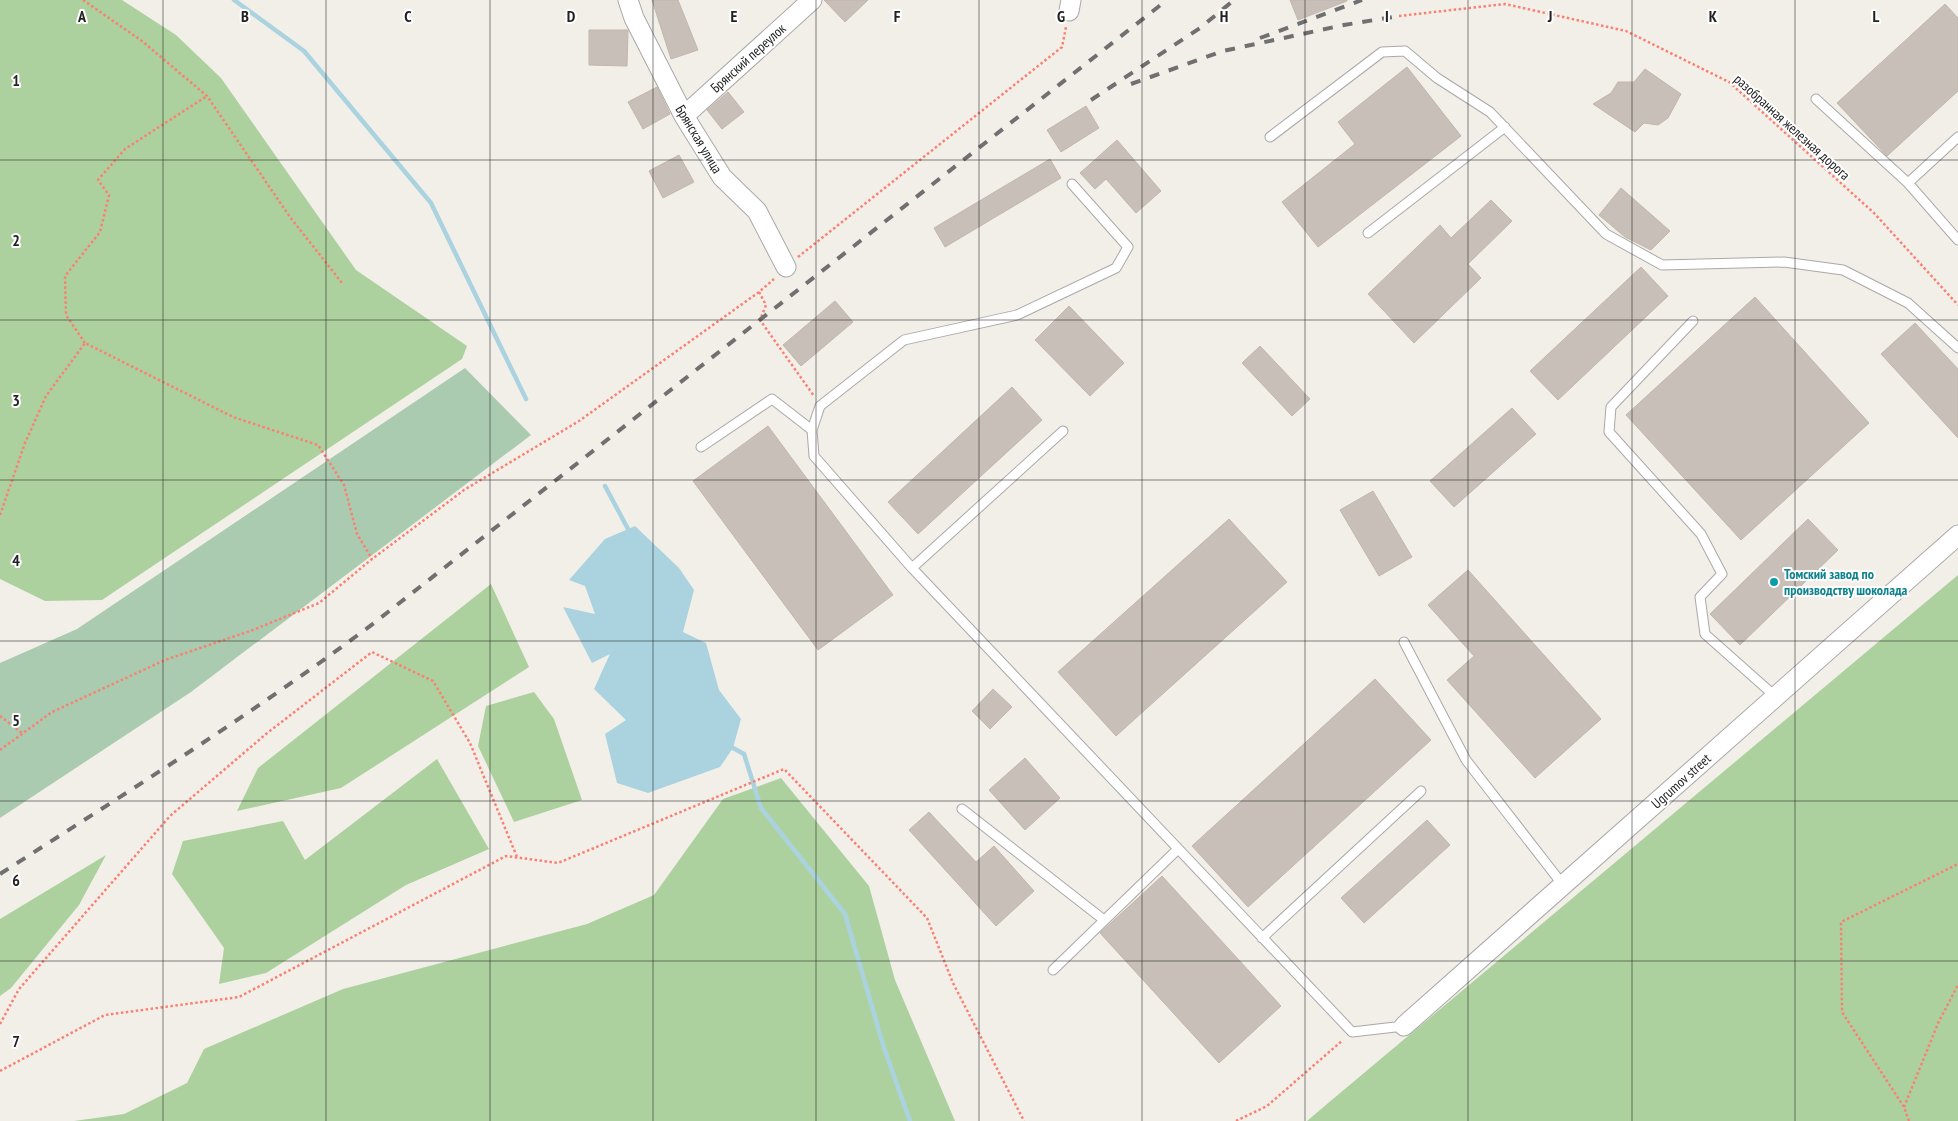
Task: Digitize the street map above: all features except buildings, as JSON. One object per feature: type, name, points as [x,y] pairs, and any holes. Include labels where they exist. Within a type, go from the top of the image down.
[{"type":"street","name":"Брянская улица","points":[[628,0],[634,18],[684,116],[722,177],[757,211],[786,267]]},
{"type":"street","name":"Брянский переулок","points":[[684,116],[812,0]]},
{"type":"street","name":"Ugrumov street","points":[[1404,1026],[1958,535]]},
{"type":"lane","points":[[1270,136],[1382,52],[1405,51],[1437,78],[1490,112],[1606,234],[1662,265],[1784,262],[1843,270],[1908,303],[1958,348]]},
{"type":"lane","points":[[1816,98],[1908,183],[1958,240]]},
{"type":"lane","points":[[1368,233],[1505,127]]},
{"type":"lane","points":[[1908,183],[1958,137]]},
{"type":"lane","points":[[1072,184],[1128,247],[1116,268],[1017,315],[904,340],[820,406],[812,430],[814,456],[912,568],[1352,1032],[1404,1026]]},
{"type":"lane","points":[[1693,321],[1611,407],[1609,432],[1701,534],[1722,574],[1700,597],[1705,634],[1776,697]]},
{"type":"lane","points":[[701,447],[772,399],[812,430]]},
{"type":"lane","points":[[912,568],[1063,431]]},
{"type":"lane","points":[[1404,642],[1466,760],[1564,885]]},
{"type":"lane","points":[[1262,938],[1421,791]]},
{"type":"lane","points":[[962,808],[1104,920]]},
{"type":"lane","points":[[1053,970],[1178,849]]},
{"type":"path","points":[[83,0],[142,41],[207,96],[290,217],[342,282]]},
{"type":"path","name":"разобранная железная дорога","points":[[1399,16],[1505,4],[1626,31],[1729,82],[1874,213],[1958,305]]},
{"type":"path","points":[[0,750],[52,712],[165,660],[253,630],[319,602],[372,559],[464,490],[579,421],[759,292],[786,267],[1062,46],[1070,5]]},
{"type":"path","points":[[207,96],[125,149],[98,180],[109,195],[100,232],[65,276],[66,316],[85,344],[233,417],[318,445],[344,485],[357,534],[372,559]]},
{"type":"path","points":[[759,292],[766,305],[760,320],[820,406]]},
{"type":"path","points":[[0,515],[25,443],[46,396],[85,344]]},
{"type":"path","points":[[0,1024],[20,989],[170,816],[266,734],[372,652],[434,681],[470,743],[517,857]]},
{"type":"path","points":[[0,716],[23,734]]},
{"type":"path","points":[[0,1071],[105,1015],[239,997],[506,856],[558,863],[784,769],[927,918],[953,983],[1024,1121]]},
{"type":"path","points":[[1910,1121],[1904,1108],[1842,1012],[1841,922],[1958,864]]},
{"type":"path","points":[[1904,1108],[1939,1021],[1958,985]]},
{"type":"path","points":[[1236,1121],[1267,1106],[1352,1032]]},
{"type":"green space","points":[[0,0],[122,0],[176,35],[221,78],[356,270],[467,346],[462,359],[102,600],[45,601],[0,579]]},
{"type":"green space","points":[[465,368],[531,435],[191,692],[0,818],[0,663],[77,629]]},
{"type":"green space","points":[[1958,575],[1958,1121],[1307,1121],[1327,1104]]},
{"type":"green space","points":[[491,584],[529,667],[341,788],[237,811],[258,768]]},
{"type":"green space","points":[[534,692],[554,719],[582,800],[514,822],[478,746],[486,706]]},
{"type":"green space","points":[[437,759],[489,849],[406,885],[266,973],[219,984],[224,948],[172,874],[183,841],[283,821],[305,860]]},
{"type":"green space","points":[[781,778],[869,886],[895,980],[955,1121],[74,1121],[124,1114],[187,1083],[204,1049],[343,989],[587,924],[654,895],[723,799]]},
{"type":"green space","points":[[106,855],[79,905],[11,988],[0,996],[0,919]]},
{"type":"water","points":[[635,526],[679,568],[694,590],[683,632],[706,643],[719,690],[741,719],[733,748],[720,767],[648,793],[617,783],[605,734],[626,720],[594,689],[610,654],[592,663],[563,607],[595,614],[585,586],[569,580],[605,539]]},
{"type":"waterway","points":[[234,0],[304,51],[431,203],[526,399]]},
{"type":"waterway","points":[[605,486],[628,529]]},
{"type":"waterway","points":[[733,748],[744,754],[761,808],[845,914],[884,1048],[910,1121]]},
{"type":"railway","points":[[0,874],[236,721],[374,623],[1167,0]]},
{"type":"railway","points":[[1091,100],[1200,28],[1234,0]]},
{"type":"railway","points":[[1260,38],[1362,0]]},
{"type":"railway","points":[[1131,84],[1223,51],[1344,25],[1399,16]]},
{"type":"place","name":"Томский завод по производству шоколада","points":[[1774,582]]}]
